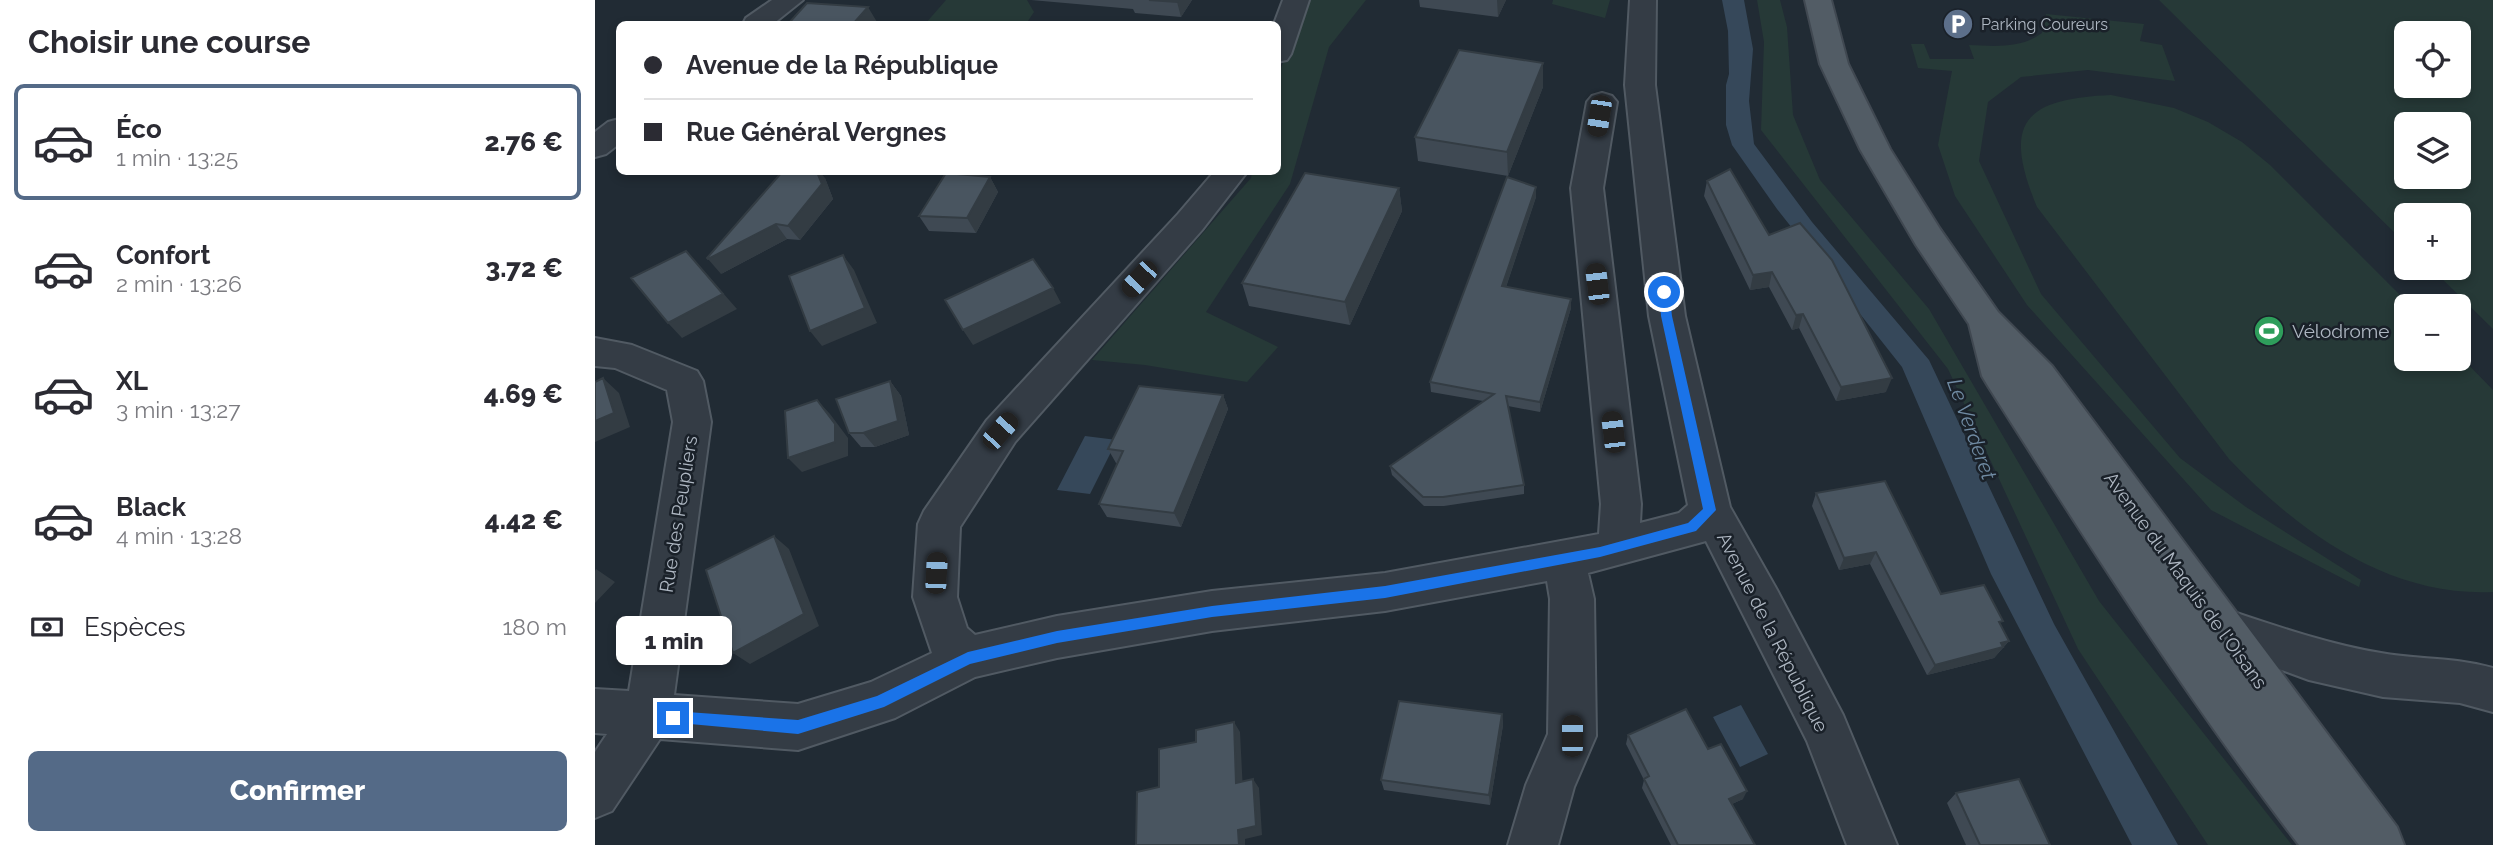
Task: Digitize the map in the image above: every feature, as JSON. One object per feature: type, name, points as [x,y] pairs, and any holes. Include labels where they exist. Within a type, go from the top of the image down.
[{"type":"main road","name":"Avenue du Maquis de l'Oisans","points":[[1818,0],[1834,64],[1851,104],[1928,237],[1985,321],[2039,376],[2379,845]]},
{"type":"main road","name":"Avenue du Maquis de l'Oisans","points":[[1985,321],[2001,376],[2136,580],[2244,736],[2330,845]]},
{"type":"street","points":[[760,21],[790,0]]},
{"type":"street","points":[[1281,43],[1296,0]]},
{"type":"street","name":"Avenue de la République","points":[[1643,0],[1640,85],[1667,316],[1710,510],[1762,604],[1826,732],[1872,845]]},
{"type":"street","points":[[1602,103],[1587,188],[1618,470],[1621,503],[1619,529],[1623,546]]},
{"type":"street","points":[[595,148],[616,131]]},
{"type":"street","points":[[968,658],[949,641],[935,597],[939,524],[1000,431],[1190,222],[1229,175]]},
{"type":"street","name":"Rue des Peupliers","points":[[603,358],[684,381],[692,422],[648,716]]},
{"type":"street","points":[[595,711],[798,727],[879,702],[968,658],[1057,637],[1212,611],[1385,592],[1623,546],[1692,528],[1710,510]]},
{"type":"street","points":[[1533,845],[1550,785],[1572,736],[1572,598],[1563,557]]},
{"type":"street","points":[[2136,580],[2186,614],[2309,659],[2383,675],[2460,681],[2493,690]]},
{"type":"street","points":[[595,794],[648,716]]},
{"type":"green space","points":[[946,0],[1027,0],[1034,12],[1028,21],[928,21]]},
{"type":"green space","points":[[1305,0],[1366,0],[1329,47],[1290,184],[1206,312],[1278,347],[1247,382],[1145,365],[1092,360],[1252,175],[1281,175],[1281,68]]},
{"type":"green space","points":[[1553,0],[1610,0],[1605,18],[1552,4]]},
{"type":"green space","points":[[1757,0],[1780,0],[1787,27],[1793,115],[1820,180],[1929,309],[2099,601],[2292,845],[2208,845],[2078,649],[1948,369],[1761,130],[1764,42]]},
{"type":"green space","points":[[2159,0],[2493,0],[2493,329],[2471,307],[2471,294],[2457,294],[2443,280],[2471,280],[2471,203],[2394,203],[2394,232]]},
{"type":"green space","points":[[2046,14],[2144,24],[2140,41],[2162,45],[2175,81],[2088,70],[2021,77],[1988,102],[1979,161],[2041,294],[2180,458],[2246,507],[2361,580],[2359,587],[2211,510],[2027,305],[1955,196],[1938,145],[1952,71],[1918,68],[1911,44],[1924,44],[1930,59],[1974,59],[1969,45],[2025,42],[2042,33]]},
{"type":"green space","name":"Vélodrome","points":[[2111,95],[2174,108],[2208,122],[2242,142],[2270,165],[2399,294],[2394,294],[2394,371],[2471,371],[2471,367],[2493,390],[2493,592],[2454,591],[2417,584],[2348,555],[2285,511],[2229,459],[2037,207],[2021,155],[2022,136],[2028,121],[2040,110],[2057,102]]},
{"type":"water","name":"Le Verderet","points":[[1722,0],[1744,0],[1753,49],[1749,101],[1754,144],[1812,222],[1929,360],[2054,624],[2178,845],[2132,845],[1991,574],[1902,367],[1777,209],[1732,145],[1726,125],[1728,31]]},
{"type":"water","points":[[1085,436],[1117,440],[1090,494],[1057,490]]},
{"type":"water","points":[[1741,705],[1768,754],[1740,767],[1713,717]]},
{"type":"building","points":[[807,3],[868,7],[856,21],[791,21]]},
{"type":"building","points":[[1459,50],[1543,63],[1507,152],[1415,137]]},
{"type":"building","points":[[1730,169],[1769,235],[1800,223],[1832,260],[1892,378],[1841,387],[1803,314],[1796,315],[1772,272],[1753,275],[1707,181]]},
{"type":"building","points":[[1305,173],[1399,188],[1345,302],[1242,283]]},
{"type":"building","points":[[779,175],[818,175],[822,184],[788,226],[776,224],[707,258]]},
{"type":"building","points":[[945,175],[990,177],[967,218],[919,216]]},
{"type":"building","points":[[1507,177],[1536,187],[1502,286],[1571,299],[1540,402],[1506,396],[1524,485],[1443,497],[1423,497],[1390,466],[1494,394],[1430,382]]},
{"type":"building","points":[[686,251],[723,294],[668,323],[631,278]]},
{"type":"building","points":[[843,255],[865,308],[810,331],[789,276]]},
{"type":"building","points":[[1033,259],[1053,288],[963,330],[945,300]]},
{"type":"building","points":[[603,378],[614,413],[595,421],[595,382]]},
{"type":"building","points":[[890,381],[898,421],[863,433],[849,433],[836,399]]},
{"type":"building","points":[[1139,386],[1223,395],[1174,513],[1099,504],[1123,451],[1108,449]]},
{"type":"building","points":[[817,400],[835,424],[835,442],[788,458],[785,411]]},
{"type":"building","points":[[1885,481],[1941,594],[1984,585],[2003,621],[1999,622],[2009,641],[2001,643],[2003,647],[1935,665],[1876,552],[1844,558],[1816,493]]},
{"type":"building","points":[[774,536],[804,614],[733,653],[706,570]]},
{"type":"building","points":[[1399,701],[1502,714],[1489,795],[1381,780]]},
{"type":"building","points":[[1686,709],[1708,749],[1721,744],[1747,791],[1729,799],[1755,845],[1678,845],[1644,779],[1649,776],[1628,735]]},
{"type":"building","points":[[1234,722],[1236,783],[1253,779],[1256,826],[1238,830],[1239,845],[1136,845],[1137,792],[1159,787],[1159,749],[1196,742],[1196,730]]},
{"type":"building","points":[[2019,779],[2050,845],[1980,845],[1956,793]]},
{"type":"place","name":"Parking Coureurs","points":[[1958,24]]},
{"type":"place","name":"Vélodrome","points":[[2269,331]]},
{"type":"route","points":[[673,718],[798,727],[879,702],[968,658],[1057,637],[1212,611],[1385,592],[1600,552],[1692,528],[1710,510],[1664,292]]}]
